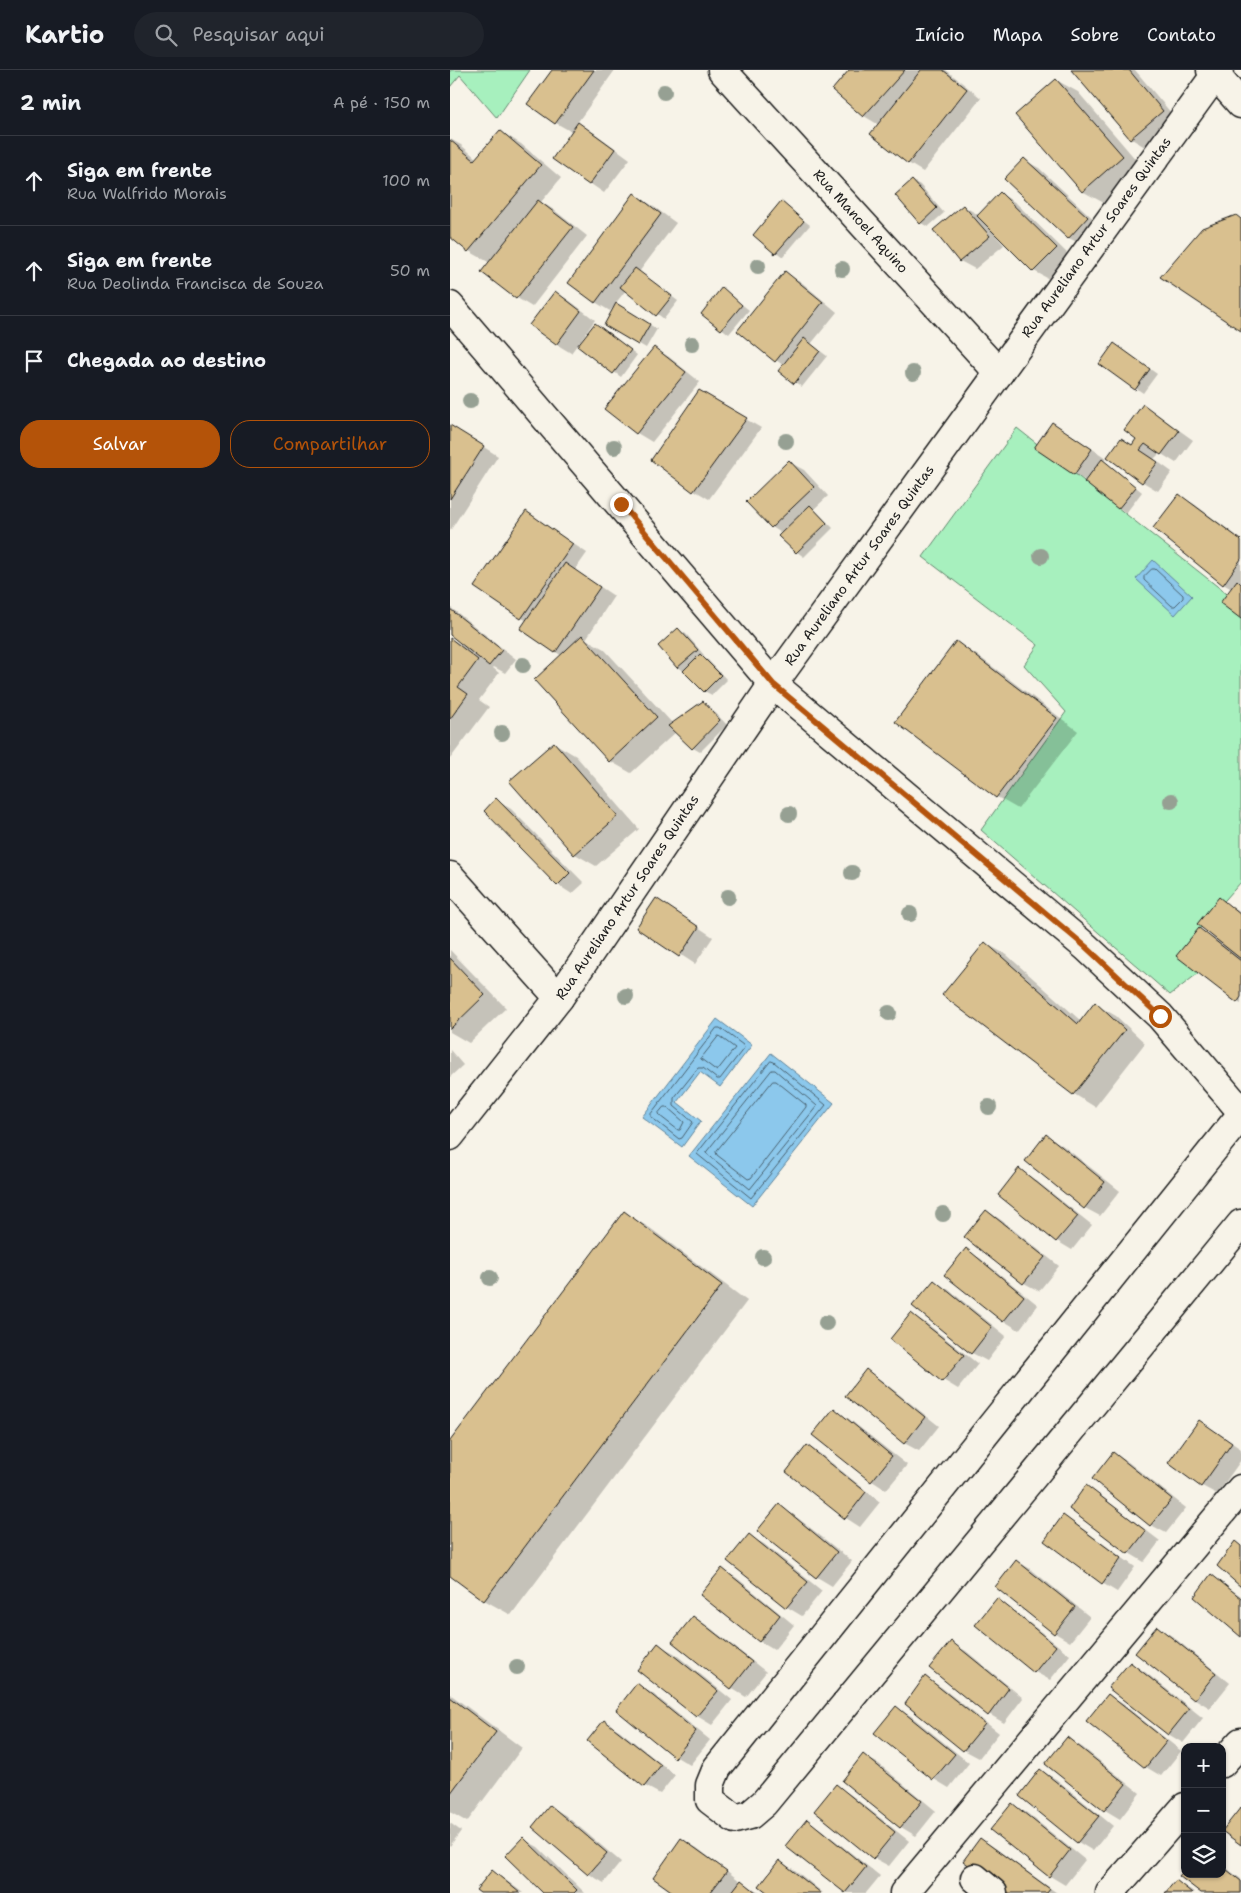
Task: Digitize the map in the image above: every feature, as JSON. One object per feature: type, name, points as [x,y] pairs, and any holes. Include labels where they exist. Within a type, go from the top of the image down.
[{"type":"street","name":"Rua Manoel Aquino","points":[[722,70],[999,373]]},
{"type":"street","name":"Rua Aureliano Artur Soares Quintas","points":[[450,1136],[559,998],[773,684],[1215,71]]},
{"type":"street","points":[[1215,71],[1241,104]]},
{"type":"street","points":[[450,306],[773,684],[1086,947],[1160,1016],[1241,1113],[717,1768],[710,1785],[710,1800],[735,1819],[750,1815],[764,1803],[1241,1224]]},
{"type":"street","points":[[450,876],[559,998]]},
{"type":"street","points":[[904,1893],[1241,1489]]},
{"type":"street","points":[[1226,1759],[1241,1742]]},
{"type":"street","points":[[1110,1893],[1181,1812]]},
{"type":"green space","points":[[450,70],[530,70],[497,118],[460,75],[450,87]]},
{"type":"green space","points":[[1017,428],[1241,605],[1241,882],[1188,942],[1210,964],[1170,995],[981,830],[1066,712],[1024,665],[1038,645],[923,557]]},
{"type":"water","points":[[1153,560],[1192,596],[1175,615],[1136,579]]},
{"type":"water","points":[[717,1019],[752,1045],[720,1087],[700,1072],[677,1102],[701,1121],[682,1147],[642,1117]]},
{"type":"water","points":[[771,1053],[834,1103],[752,1206],[689,1156]]},
{"type":"building","points":[[552,70],[594,70],[555,124],[527,104]]},
{"type":"building","points":[[849,70],[905,70],[863,117],[832,90]]},
{"type":"building","points":[[921,70],[943,70],[967,89],[908,164],[870,134]]},
{"type":"building","points":[[1071,70],[1129,70],[1163,111],[1130,139]]},
{"type":"building","points":[[1056,79],[1123,156],[1082,192],[1015,115]]},
{"type":"building","points":[[578,122],[615,149],[589,185],[552,159]]},
{"type":"building","points":[[500,130],[541,165],[468,252],[450,237],[450,140],[474,160]]},
{"type":"building","points":[[1024,158],[1088,217],[1068,239],[1004,179]]},
{"type":"building","points":[[912,180],[937,208],[920,224],[895,195]]},
{"type":"building","points":[[1000,192],[1057,248],[1033,272],[977,216]]},
{"type":"building","points":[[634,193],[661,214],[595,303],[568,283]]},
{"type":"building","points":[[538,200],[573,227],[516,299],[481,272]]},
{"type":"building","points":[[781,201],[804,221],[775,254],[753,235]]},
{"type":"building","points":[[963,205],[990,236],[959,262],[933,230]]},
{"type":"building","points":[[1236,215],[1241,219],[1241,331],[1160,277],[1202,228]]},
{"type":"building","points":[[635,268],[672,296],[656,316],[620,287]]},
{"type":"building","points":[[785,271],[823,302],[775,362],[737,331]]},
{"type":"building","points":[[722,287],[742,305],[721,330],[701,314]]},
{"type":"building","points":[[555,291],[581,311],[556,345],[529,325]]},
{"type":"building","points":[[616,303],[650,324],[638,345],[604,325]]},
{"type":"building","points":[[595,323],[631,350],[613,374],[577,346]]},
{"type":"building","points":[[804,338],[820,351],[794,384],[778,371]]},
{"type":"building","points":[[1114,343],[1150,369],[1135,390],[1099,364]]},
{"type":"building","points":[[654,347],[686,372],[636,434],[604,409]]},
{"type":"building","points":[[699,390],[747,418],[693,492],[651,460]]},
{"type":"building","points":[[1143,404],[1179,431],[1161,455],[1145,444],[1140,450],[1158,462],[1142,483],[1107,457],[1121,438],[1132,445],[1136,439],[1124,430]]},
{"type":"building","points":[[1052,422],[1092,449],[1074,475],[1034,448]]},
{"type":"building","points":[[450,425],[484,446],[450,499]]},
{"type":"building","points":[[1102,459],[1136,487],[1118,509],[1084,482]]},
{"type":"building","points":[[789,460],[814,487],[771,528],[746,502]]},
{"type":"building","points":[[1179,494],[1241,540],[1241,559],[1223,585],[1153,528]]},
{"type":"building","points":[[810,505],[827,523],[796,553],[778,536]]},
{"type":"building","points":[[526,511],[573,544],[521,619],[474,587]]},
{"type":"building","points":[[565,563],[600,587],[555,653],[520,629]]},
{"type":"building","points":[[1237,580],[1241,584],[1241,619],[1220,603]]},
{"type":"building","points":[[450,609],[502,650],[489,666],[450,635]]},
{"type":"building","points":[[678,628],[698,650],[677,668],[658,646]]},
{"type":"building","points":[[582,635],[657,717],[609,762],[534,680]]},
{"type":"building","points":[[450,638],[478,660],[458,687],[468,694],[450,719]]},
{"type":"building","points":[[956,641],[1057,718],[996,798],[895,722]]},
{"type":"building","points":[[700,654],[721,675],[704,692],[683,671]]},
{"type":"building","points":[[703,701],[720,720],[692,749],[668,726]]},
{"type":"building","points":[[554,742],[618,816],[574,855],[509,781]]},
{"type":"building","points":[[496,798],[570,873],[557,886],[484,811]]},
{"type":"building","points":[[1219,897],[1241,915],[1241,959],[1197,924]]},
{"type":"building","points":[[656,898],[699,927],[679,957],[636,928]]},
{"type":"building","points":[[1199,928],[1241,961],[1241,997],[1237,1003],[1176,956]]},
{"type":"building","points":[[985,942],[1078,1024],[1095,1002],[1125,1030],[1073,1095],[942,995]]},
{"type":"building","points":[[450,958],[485,995],[450,1029]]},
{"type":"building","points":[[1046,1134],[1105,1182],[1084,1209],[1025,1161]]},
{"type":"building","points":[[1019,1168],[1078,1216],[1056,1242],[998,1195]]},
{"type":"building","points":[[986,1210],[1045,1257],[1023,1284],[964,1237]]},
{"type":"building","points":[[624,1211],[722,1285],[484,1601],[450,1576],[450,1441]]},
{"type":"building","points":[[966,1248],[1024,1296],[1003,1322],[944,1275]]},
{"type":"building","points":[[934,1280],[992,1327],[971,1354],[912,1306]]},
{"type":"building","points":[[911,1313],[964,1355],[942,1382],[890,1339]]},
{"type":"building","points":[[866,1369],[925,1417],[904,1444],[845,1396]]},
{"type":"building","points":[[834,1408],[892,1456],[871,1482],[812,1435]]},
{"type":"building","points":[[1199,1420],[1232,1443],[1201,1487],[1168,1463]]},
{"type":"building","points":[[807,1445],[866,1492],[845,1519],[786,1472]]},
{"type":"building","points":[[1113,1452],[1172,1499],[1150,1526],[1092,1479]]},
{"type":"building","points":[[1086,1485],[1146,1531],[1128,1554],[1069,1509]]},
{"type":"building","points":[[779,1504],[837,1552],[816,1578],[757,1531]]},
{"type":"building","points":[[1063,1515],[1121,1558],[1102,1584],[1044,1541]]},
{"type":"building","points":[[749,1534],[808,1582],[786,1608],[727,1561]]},
{"type":"building","points":[[1235,1541],[1241,1546],[1241,1587],[1217,1566]]},
{"type":"building","points":[[1016,1560],[1075,1607],[1054,1634],[995,1587]]},
{"type":"building","points":[[722,1568],[780,1615],[759,1642],[700,1595]]},
{"type":"building","points":[[1211,1574],[1241,1598],[1241,1637],[1194,1597]]},
{"type":"building","points":[[997,1598],[1056,1646],[1034,1673],[975,1625]]},
{"type":"building","points":[[693,1616],[752,1662],[731,1689],[672,1642]]},
{"type":"building","points":[[1157,1626],[1216,1673],[1194,1700],[1135,1653]]},
{"type":"building","points":[[951,1641],[1009,1688],[988,1716],[929,1668]]},
{"type":"building","points":[[658,1643],[718,1691],[696,1717],[637,1670]]},
{"type":"building","points":[[1130,1662],[1189,1709],[1168,1735],[1108,1688]]},
{"type":"building","points":[[925,1676],[985,1724],[963,1751],[905,1704]]},
{"type":"building","points":[[637,1683],[696,1731],[675,1758],[616,1710]]},
{"type":"building","points":[[1108,1694],[1167,1741],[1145,1768],[1086,1721]]},
{"type":"building","points":[[450,1697],[496,1732],[450,1794]]},
{"type":"building","points":[[896,1706],[955,1754],[933,1780],[874,1733]]},
{"type":"building","points":[[604,1720],[661,1765],[644,1787],[587,1741]]},
{"type":"building","points":[[1067,1737],[1126,1784],[1104,1811],[1045,1764]]},
{"type":"building","points":[[863,1754],[922,1801],[900,1828],[842,1781]]},
{"type":"building","points":[[1040,1769],[1099,1816],[1077,1843],[1019,1796]]},
{"type":"building","points":[[836,1784],[895,1832],[873,1859],[814,1811]]},
{"type":"building","points":[[1012,1803],[1070,1850],[1049,1877],[990,1830]]},
{"type":"building","points":[[550,1805],[607,1853],[588,1875],[532,1827]]},
{"type":"building","points":[[1241,1807],[1241,1845],[1226,1834],[1226,1826]]},
{"type":"building","points":[[807,1819],[866,1867],[845,1893],[785,1846]]},
{"type":"building","points":[[523,1837],[577,1890],[574,1893],[543,1893],[505,1856]]},
{"type":"building","points":[[681,1838],[727,1871],[710,1893],[674,1893],[653,1878]]},
{"type":"building","points":[[980,1838],[1050,1889],[1047,1893],[1006,1893],[963,1861]]},
{"type":"building","points":[[779,1860],[821,1893],[768,1893],[759,1886]]},
{"type":"building","points":[[1226,1869],[1241,1881],[1241,1893],[1201,1893],[1182,1878],[1226,1878]]},
{"type":"building","points":[[492,1870],[520,1893],[480,1893],[476,1890]]},
{"type":"building","points":[[741,1880],[757,1893],[731,1893]]},
{"type":"building","points":[[1176,1880],[1192,1893],[1165,1893]]},
{"type":"route","points":[[621,504],[773,684],[1086,947],[1160,1016]]}]
